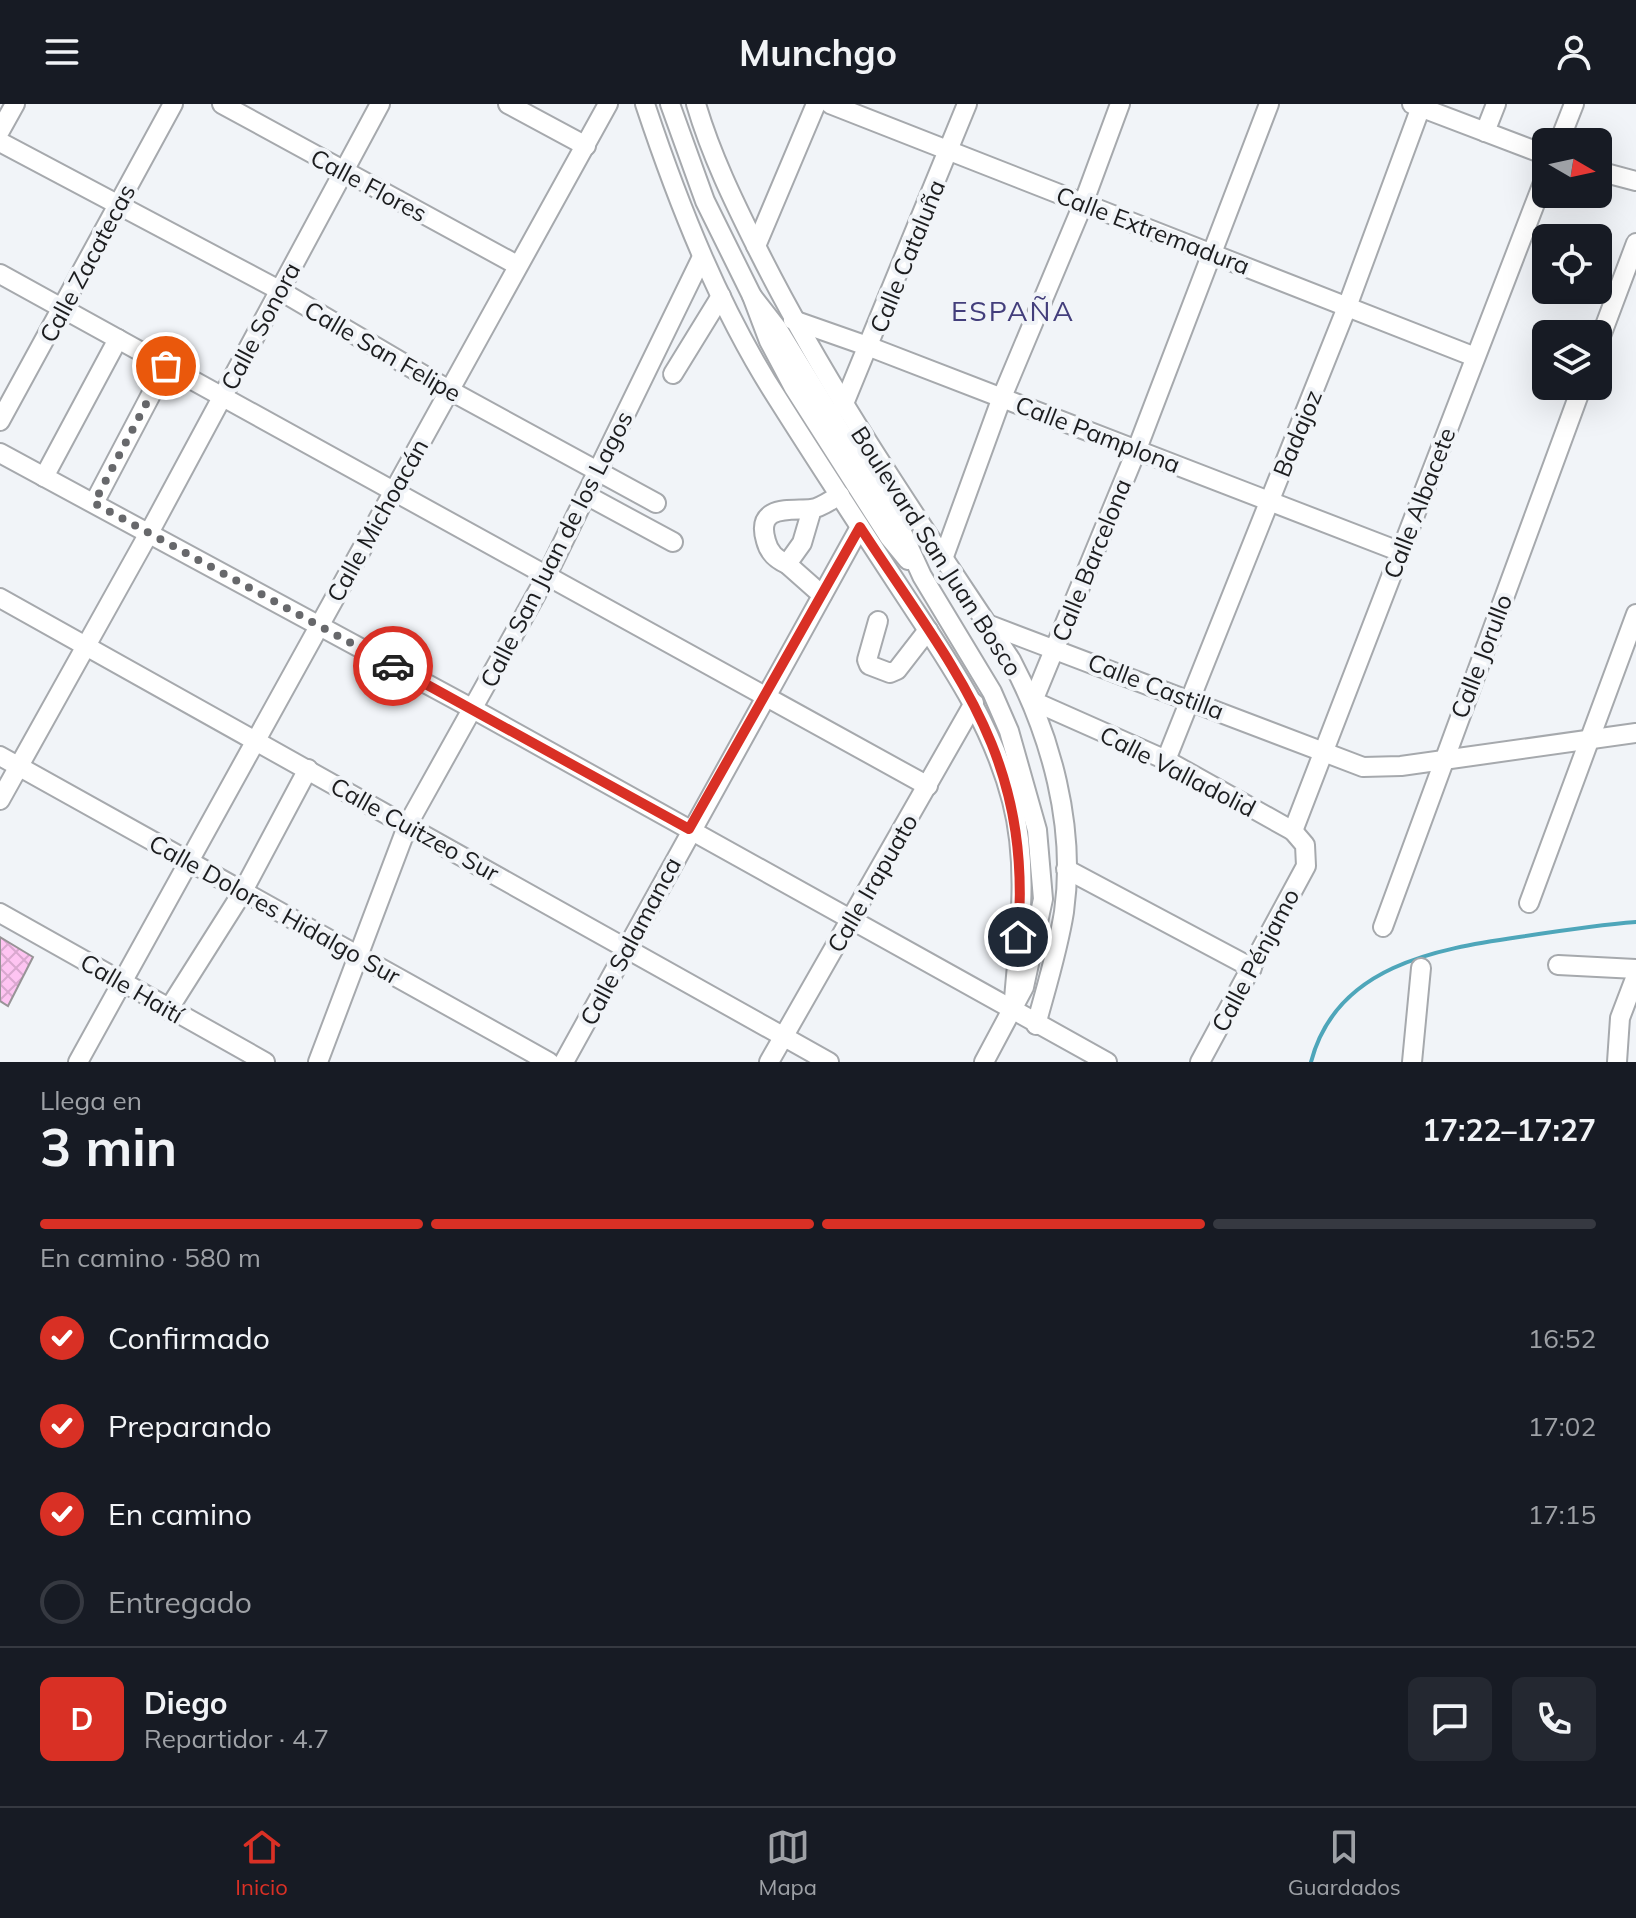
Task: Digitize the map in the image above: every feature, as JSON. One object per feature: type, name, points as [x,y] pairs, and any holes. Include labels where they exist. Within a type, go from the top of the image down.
[{"type":"street","points":[[0,131],[15,104]]},
{"type":"street","name":"Calle Zacatecas","points":[[0,421],[173,104]]},
{"type":"street","name":"Calle Flores","points":[[222,104],[517,265]]},
{"type":"street","name":"Calle Sonora","points":[[0,800],[149,533],[380,104]]},
{"type":"street","points":[[508,104],[586,146]]},
{"type":"street","name":"Calle Michoacán","points":[[78,1062],[608,104]]},
{"type":"street","name":"Boulevard San Juan Bosco","points":[[645,104],[702,257],[721,296],[776,397],[974,703],[999,759],[1013,804],[1022,888],[1013,1012]]},
{"type":"street","points":[[670,104],[705,201],[752,296],[777,328],[897,523],[922,576],[992,692],[1009,731],[1037,830],[1043,866],[1041,915],[1033,955],[1013,1012],[984,1062]]},
{"type":"street","name":"Boulevard San Juan Bosco","points":[[696,104],[716,162],[793,320],[843,406],[987,624],[1033,701],[1055,772],[1066,869],[1064,912],[1036,1025]]},
{"type":"street","points":[[756,246],[816,104]]},
{"type":"street","name":"Calle Extremadura","points":[[830,104],[1475,357]]},
{"type":"street","name":"Calle Cataluña","points":[[843,406],[870,347],[967,104]]},
{"type":"street","points":[[943,559],[1002,397],[1083,204],[1120,104]]},
{"type":"street","name":"Calle Barcelona","points":[[1033,701],[1137,449],[1269,104]]},
{"type":"street","points":[[1485,132],[1496,104]]},
{"type":"street","points":[[1565,128],[1574,104]]},
{"type":"street","points":[[1418,105],[1532,150]]},
{"type":"street","name":"Badajoz","points":[[1166,760],[1188,698],[1347,307],[1418,105]]},
{"type":"street","name":"Calle San Felipe","points":[[0,142],[279,290],[449,390],[656,503]]},
{"type":"street","points":[[1612,175],[1636,181]]},
{"type":"street","name":"Calle Albacete","points":[[1293,831],[1533,208]]},
{"type":"street","points":[[1607,320],[1636,243]]},
{"type":"street","name":"Calle San Juan de los Lagos","points":[[318,1062],[408,824],[547,575],[702,257]]},
{"type":"street","points":[[0,274],[928,786]]},
{"type":"street","points":[[673,374],[721,296]]},
{"type":"street","name":"Calle Pamplona","points":[[793,320],[1002,397],[1401,552]]},
{"type":"street","points":[[44,477],[118,339]]},
{"type":"street","points":[[94,503],[166,366]]},
{"type":"street","name":"Calle Jorullo","points":[[1383,927],[1577,400]]},
{"type":"street","points":[[0,453],[473,709],[1107,1062]]},
{"type":"street","points":[[586,495],[673,542]]},
{"type":"street","points":[[822,595],[767,547],[764,534],[766,523],[774,512],[812,509],[840,495]]},
{"type":"street","points":[[787,564],[802,543],[812,509]]},
{"type":"street","name":"Calle Salamanca","points":[[564,1062],[689,829],[860,527]]},
{"type":"street","name":"Calle Cuitzeo Sur","points":[[0,598],[829,1062]]},
{"type":"street","points":[[1529,903],[1636,614]]},
{"type":"street","points":[[878,621],[867,660],[869,665],[883,672],[897,670],[928,630]]},
{"type":"street","name":"Calle Castilla","points":[[987,624],[1188,698],[1322,754],[1381,769],[1636,733]]},
{"type":"street","name":"Calle Valladolid","points":[[1033,701],[1166,760],[1293,831]]},
{"type":"street","name":"Calle Irapuato","points":[[769,1062],[974,703]]},
{"type":"street","name":"Calle Dolores Hidalgo Sur","points":[[0,756],[549,1062]]},
{"type":"street","points":[[168,1010],[242,893],[308,769]]},
{"type":"street","name":"Calle Pénjamo","points":[[1200,1062],[1306,866],[1305,845],[1293,831]]},
{"type":"street","points":[[1066,869],[1252,968]]},
{"type":"street","name":"Calle Haití","points":[[0,913],[265,1062]]},
{"type":"street","points":[[1558,965],[1636,969]]},
{"type":"street","points":[[1412,1062],[1421,968]]},
{"type":"street","points":[[1617,1062],[1620,1018],[1636,976]]},
{"type":"building","points":[[0,937],[33,957],[8,1006],[0,1001]]},
{"type":"waterway","points":[[1311,1062],[1324,1030],[1342,1004],[1366,983],[1393,968],[1455,948],[1636,922]]},
{"type":"way so far","points":[[166,366],[94,503],[393,666]]},
{"type":"district","name":"ESPAÑA","points":[[1013,310]]},
{"type":"route","points":[[393,666],[689,829],[860,527],[954,669],[989,731],[1013,804],[1019,842],[1022,888],[1018,937]]}]
